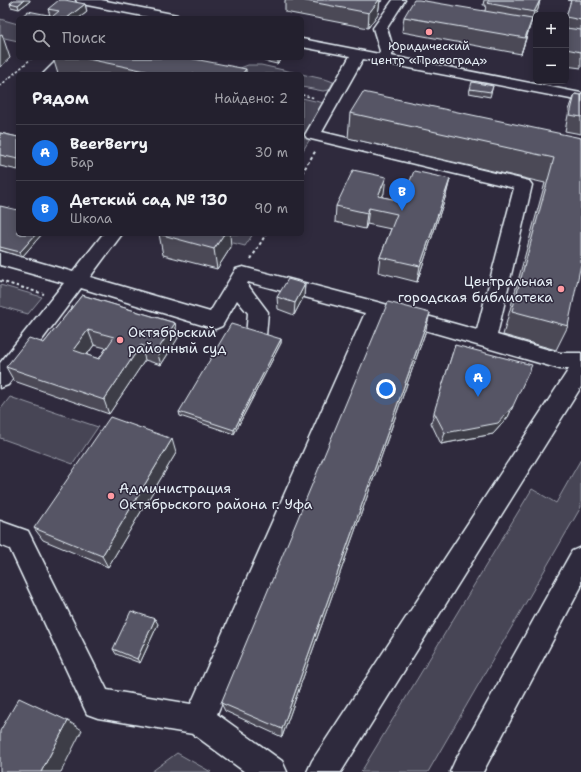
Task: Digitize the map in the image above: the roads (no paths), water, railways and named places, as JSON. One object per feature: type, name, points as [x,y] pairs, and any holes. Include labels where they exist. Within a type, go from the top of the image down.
[{"type":"street","points":[[82,0],[114,4],[164,16]]},
{"type":"street","points":[[383,59],[387,51],[380,28],[398,0]]},
{"type":"street","points":[[105,16],[114,4]]},
{"type":"street","points":[[304,44],[581,97]]},
{"type":"street","points":[[358,55],[313,135],[523,185],[485,340]]},
{"type":"street","points":[[52,72],[65,60]]},
{"type":"street","points":[[0,379],[111,236]]},
{"type":"street","points":[[0,258],[215,321],[239,279]]},
{"type":"street","points":[[239,279],[377,309],[560,361],[581,361]]},
{"type":"street","points":[[239,279],[258,312],[256,336]]},
{"type":"street","points":[[199,720],[377,309]]},
{"type":"street","points":[[323,772],[581,369]]},
{"type":"street","points":[[0,533],[19,540],[98,703],[199,720],[271,772]]},
{"type":"street","points":[[466,772],[581,560]]},
{"type":"place","name":"Юридический центр «Правоград»","points":[[429,32]]},
{"type":"place","name":"Детский сад № 130","points":[[402,211]]},
{"type":"place","name":"Центральная городская библиотека","points":[[561,289]]},
{"type":"place","name":"Октябрьский районный суд","points":[[120,340]]},
{"type":"place","name":"BeerBerry","points":[[478,397]]},
{"type":"place","name":"Администрация Октябрьского района г. Уфа","points":[[111,496]]}]
